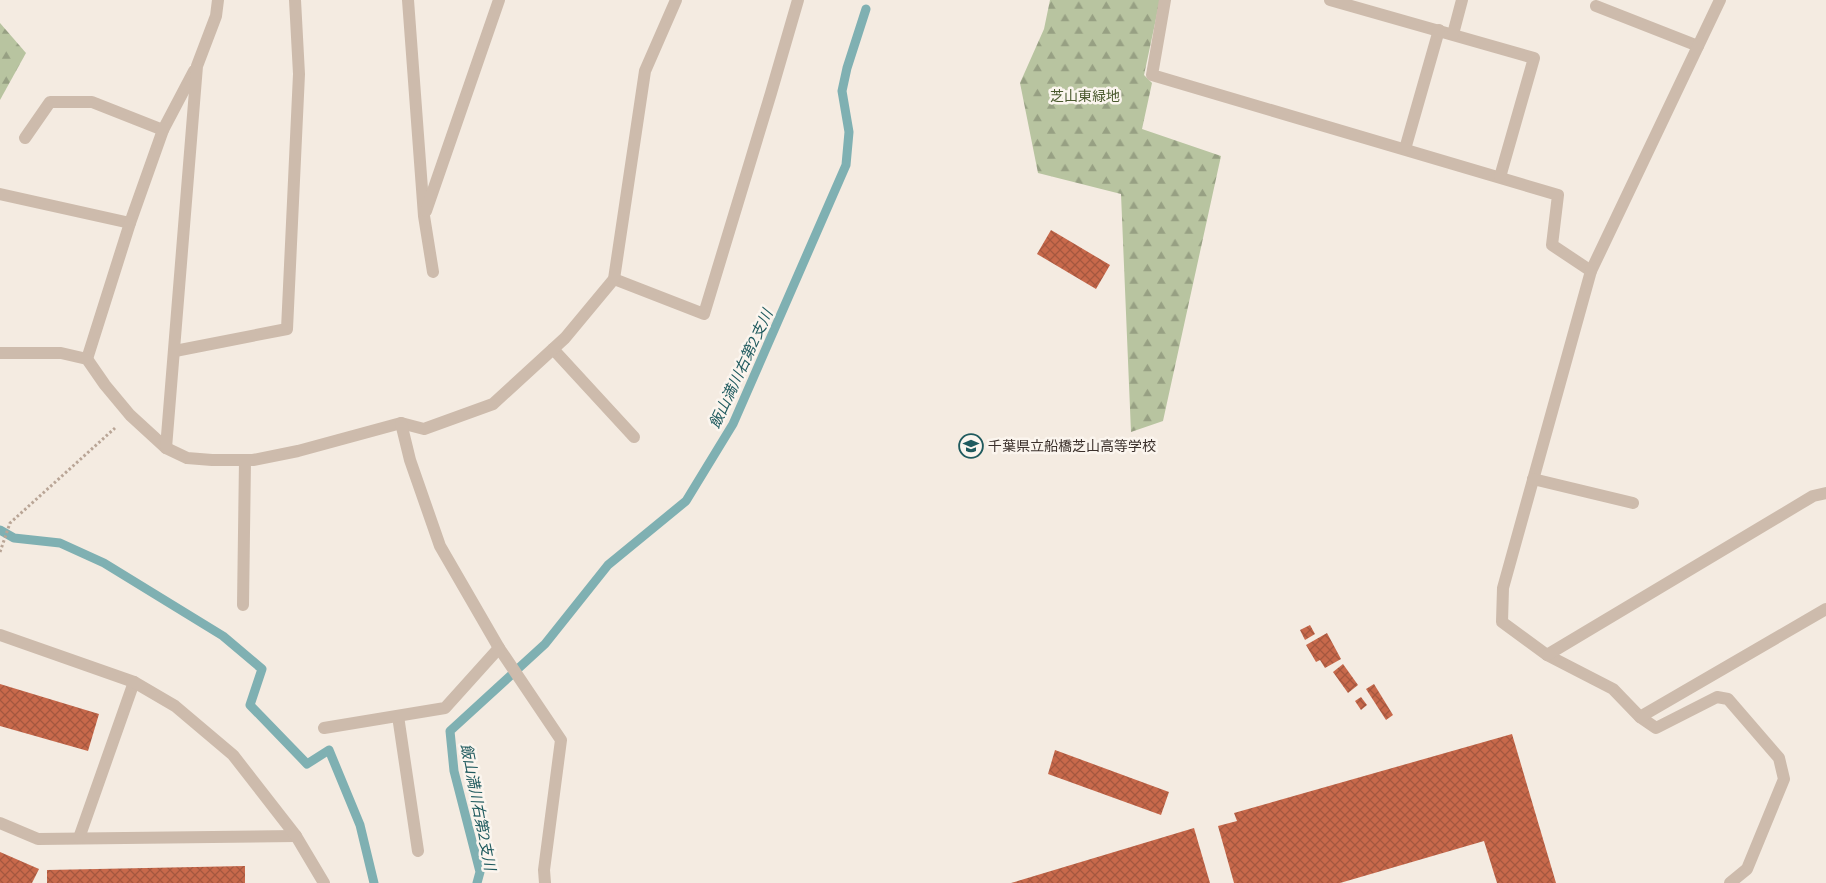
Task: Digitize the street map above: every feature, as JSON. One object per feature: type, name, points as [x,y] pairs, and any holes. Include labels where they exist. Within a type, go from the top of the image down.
[{"type":"street","points":[[87,359],[130,223],[163,130],[197,66],[216,16],[218,0]]},
{"type":"street","points":[[175,351],[287,329],[299,74],[295,0]]},
{"type":"street","points":[[408,0],[424,216],[433,272]]},
{"type":"street","points":[[424,216],[499,0]]},
{"type":"street","points":[[0,353],[61,353],[87,359],[105,385],[130,415],[166,448],[187,458],[253,460],[298,451],[401,423],[424,429],[493,404],[564,338],[614,279],[645,71],[676,0]]},
{"type":"street","points":[[614,279],[704,314],[798,0]]},
{"type":"street","points":[[1165,0],[1152,75],[1558,195],[1552,245],[1591,271]]},
{"type":"street","points":[[1330,0],[1534,58],[1500,177]]},
{"type":"street","points":[[1453,34],[1462,0]]},
{"type":"street","points":[[1720,0],[1591,271],[1503,588],[1502,622],[1547,655],[1613,689],[1640,716],[1656,728],[1717,697],[1728,699],[1779,758],[1784,779],[1747,869],[1730,883]]},
{"type":"street","points":[[1596,6],[1698,46]]},
{"type":"street","points":[[1405,149],[1439,30]]},
{"type":"street","points":[[166,448],[197,66]]},
{"type":"street","points":[[25,138],[50,102],[92,102],[163,130]]},
{"type":"street","points":[[0,194],[130,223]]},
{"type":"street","points":[[552,349],[634,437]]},
{"type":"street","points":[[401,423],[410,460],[440,546],[499,648],[562,740],[544,870],[545,883]]},
{"type":"street","points":[[242,605],[245,460]]},
{"type":"street","points":[[1533,479],[1633,503]]},
{"type":"street","points":[[1547,655],[1813,496],[1826,493]]},
{"type":"street","points":[[1640,716],[1826,609]]},
{"type":"street","points":[[0,635],[134,682],[175,706],[233,755],[296,836],[324,883]]},
{"type":"street","points":[[324,728],[445,708],[499,648]]},
{"type":"street","points":[[79,838],[134,682]]},
{"type":"street","points":[[398,716],[418,851]]},
{"type":"street","points":[[0,823],[38,839],[296,836]]},
{"type":"path","points":[[0,552],[10,523],[130,415]]},
{"type":"green space","name":"芝山東緑地","points":[[1050,0],[1160,0],[1144,75],[1152,83],[1142,129],[1221,156],[1163,421],[1131,432],[1121,194],[1038,173],[1020,83],[1044,29]]},
{"type":"green space","points":[[0,23],[26,53],[0,100]]},
{"type":"building","points":[[1051,230],[1110,265],[1096,289],[1037,254]]},
{"type":"building","points":[[1310,625],[1315,634],[1305,640],[1300,630]]},
{"type":"building","points":[[1327,633],[1341,659],[1325,668],[1320,660],[1316,662],[1306,645]]},
{"type":"building","points":[[1343,664],[1358,685],[1348,693],[1333,672]]},
{"type":"building","points":[[0,684],[99,714],[88,751],[0,726]]},
{"type":"building","points":[[1374,684],[1393,715],[1386,720],[1366,689]]},
{"type":"building","points":[[1361,697],[1367,705],[1361,710],[1355,701]]},
{"type":"building","points":[[1512,734],[1556,883],[1497,883],[1484,841],[1340,883],[1234,883],[1218,826],[1237,821],[1234,813]]},
{"type":"building","points":[[1055,750],[1169,792],[1161,815],[1048,774]]},
{"type":"building","points":[[1194,828],[1210,883],[1011,883]]},
{"type":"building","points":[[0,852],[39,869],[32,883],[0,883]]},
{"type":"building","points":[[245,866],[245,883],[47,883],[47,870]]},
{"type":"waterway","name":"飯山満川右第2支川","points":[[477,883],[480,872],[454,771],[450,731],[545,644],[608,565],[686,501],[733,424],[846,165],[849,132],[842,91],[847,68],[866,9]]},
{"type":"waterway","name":"飯山満川右第2支川","points":[[0,530],[14,538],[60,543],[104,563],[223,636],[262,669],[250,705],[307,764],[329,750],[360,825],[374,883]]},
{"type":"place","name":"千葉県立船橋芝山高等学校","points":[[971,446]]}]
